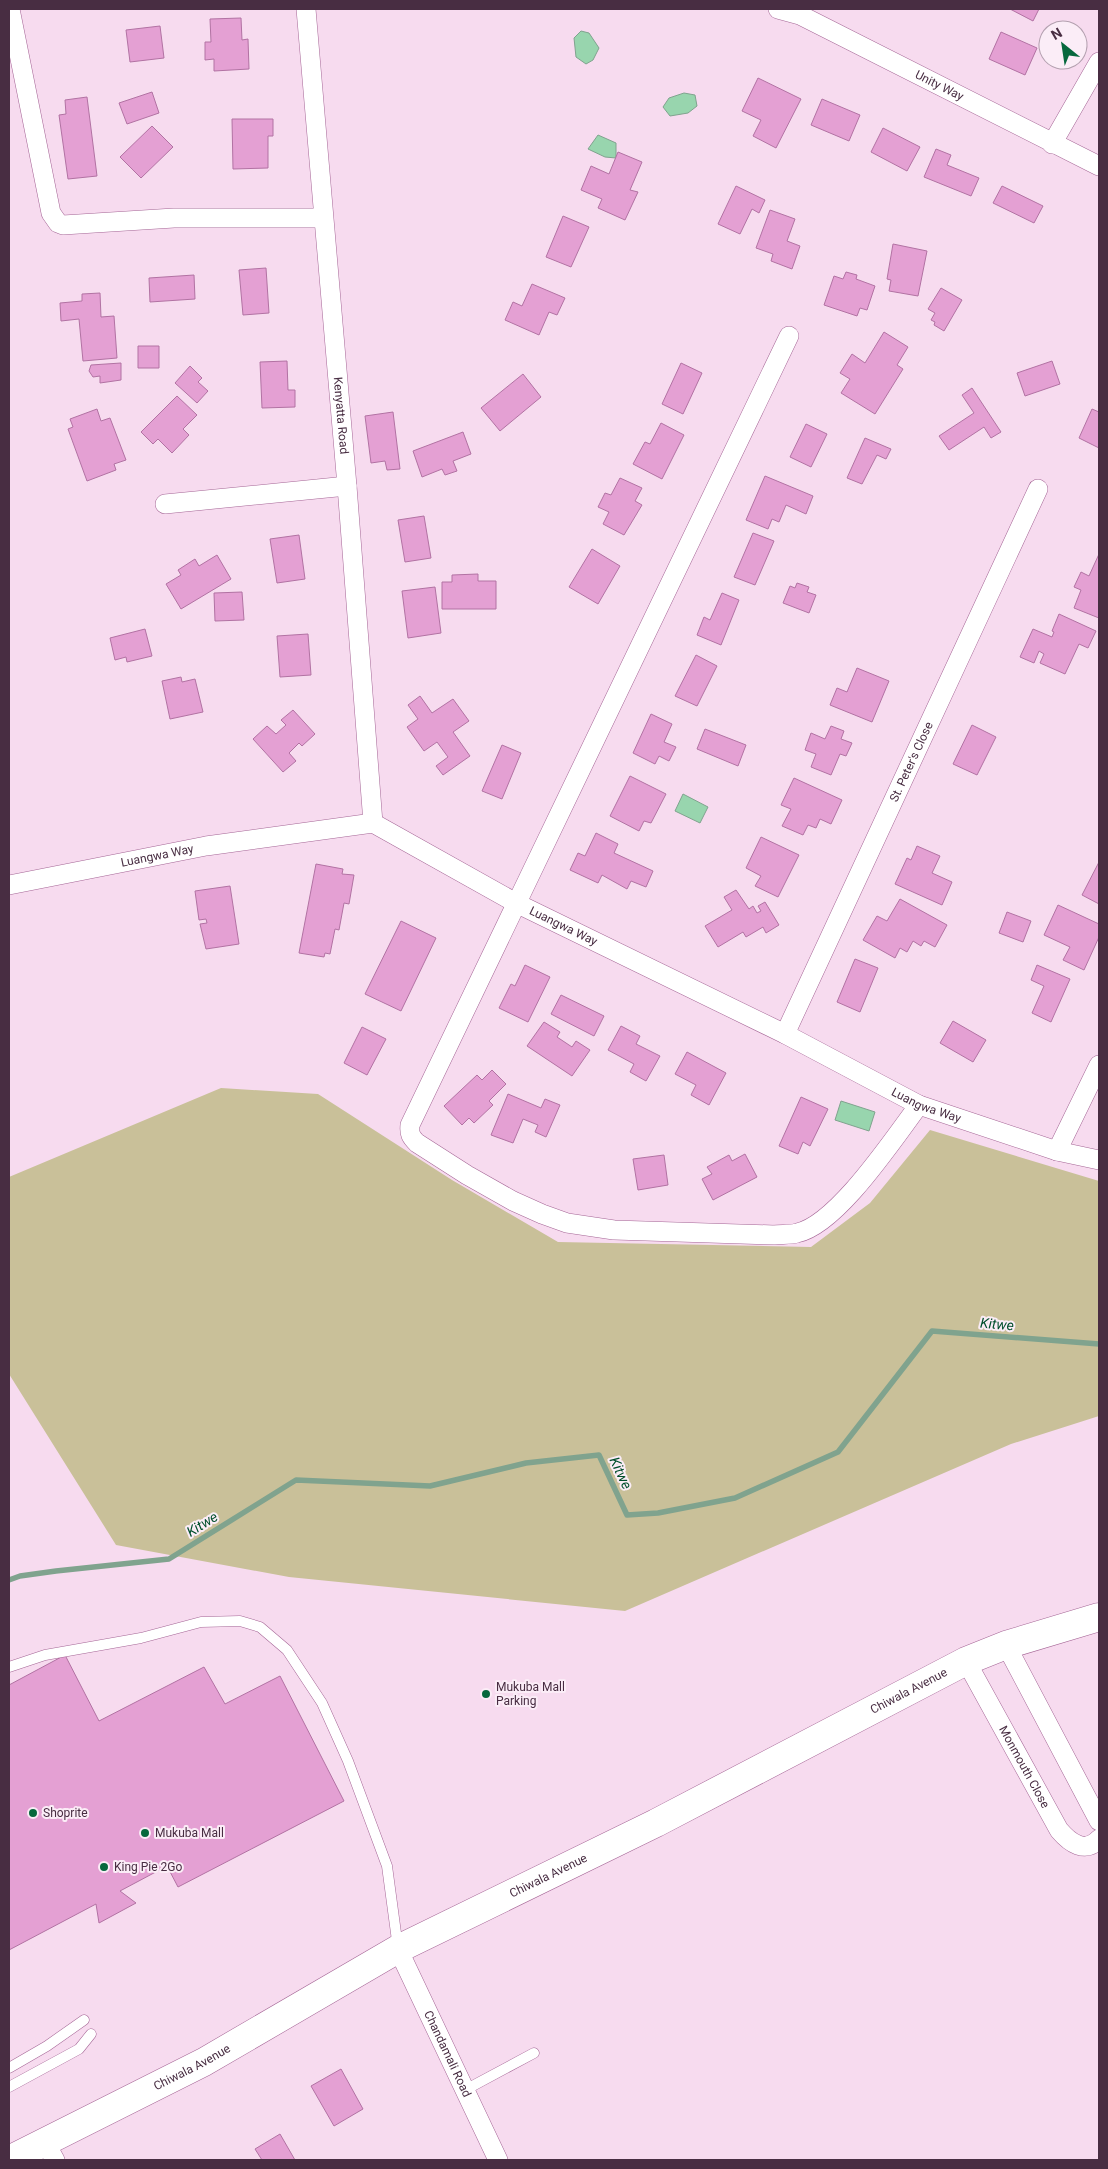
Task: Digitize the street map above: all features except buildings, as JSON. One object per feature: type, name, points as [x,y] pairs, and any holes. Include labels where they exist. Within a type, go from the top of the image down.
[{"type":"main road","name":"Chiwala Avenue","points":[[9,2160],[50,2151],[398,1949],[656,1823],[966,1661],[1006,1646],[1099,1617]]},
{"type":"street","points":[[10,9],[51,213],[58,223],[62,225],[174,218],[323,218]]},
{"type":"street","name":"Kenyatta Road","points":[[306,9],[347,486],[373,822]]},
{"type":"street","name":"Unity Way","points":[[778,9],[801,12],[1052,144],[1099,166]]},
{"type":"street","points":[[1052,144],[1099,62]]},
{"type":"street","points":[[789,336],[516,903],[410,1125],[409,1131],[410,1135],[418,1142],[467,1175],[513,1201],[567,1223],[614,1230],[774,1235],[798,1233],[818,1224],[832,1212],[883,1153],[919,1105]]},
{"type":"street","points":[[165,504],[347,486]]},
{"type":"street","name":"St. Peter's Close","points":[[785,1034],[1038,489]]},
{"type":"street","name":"Luangwa Way","points":[[9,885],[206,846],[373,822],[516,903],[785,1034],[919,1105],[1056,1151],[1099,1160]]},
{"type":"street","points":[[1056,1151],[1099,1065]]},
{"type":"street","points":[[1006,1646],[1099,1821]]},
{"type":"street","name":"Monmouth Close","points":[[966,1661],[1059,1830],[1068,1840],[1079,1846],[1087,1846],[1099,1838]]},
{"type":"street","name":"Chandamali Road","points":[[398,1949],[498,2160]]},
{"type":"lane","points":[[9,1667],[45,1655],[141,1638],[200,1622],[240,1621],[260,1627],[287,1650],[322,1703],[348,1761],[387,1866],[398,1949]]},
{"type":"lane","points":[[9,2068],[47,2046],[84,2020]]},
{"type":"lane","points":[[9,2087],[79,2049],[91,2034]]},
{"type":"lane","points":[[465,2090],[534,2053]]},
{"type":"shaded area","points":[[581,31],[589,33],[599,48],[593,60],[586,64],[576,57],[574,38]]},
{"type":"shaded area","points":[[684,93],[695,95],[697,106],[688,113],[670,116],[663,107],[669,98]]},
{"type":"shaded area","points":[[598,135],[616,143],[616,158],[605,157],[588,149]]},
{"type":"shaded area","points":[[683,794],[708,807],[700,823],[675,811]]},
{"type":"shaded area","points":[[221,1088],[318,1094],[452,1180],[558,1242],[811,1247],[870,1203],[930,1130],[1099,1181],[1099,1416],[1011,1444],[625,1611],[289,1577],[116,1545],[9,1374],[9,1177]]},
{"type":"shaded area","points":[[841,1101],[875,1112],[869,1131],[835,1120]]},
{"type":"waterway","name":"Kitwe","points":[[9,1580],[20,1576],[56,1571],[169,1559],[296,1480],[430,1486],[526,1463],[599,1455],[627,1515],[658,1513],[735,1498],[838,1452],[932,1331],[1099,1344]]},
{"type":"place","name":"Mukuba Mall Parking","points":[[486,1694]]},
{"type":"place","name":"Shoprite","points":[[33,1813]]},
{"type":"place","name":"Mukuba Mall","points":[[145,1833]]},
{"type":"place","name":"King Pie 2Go","points":[[104,1867]]}]
